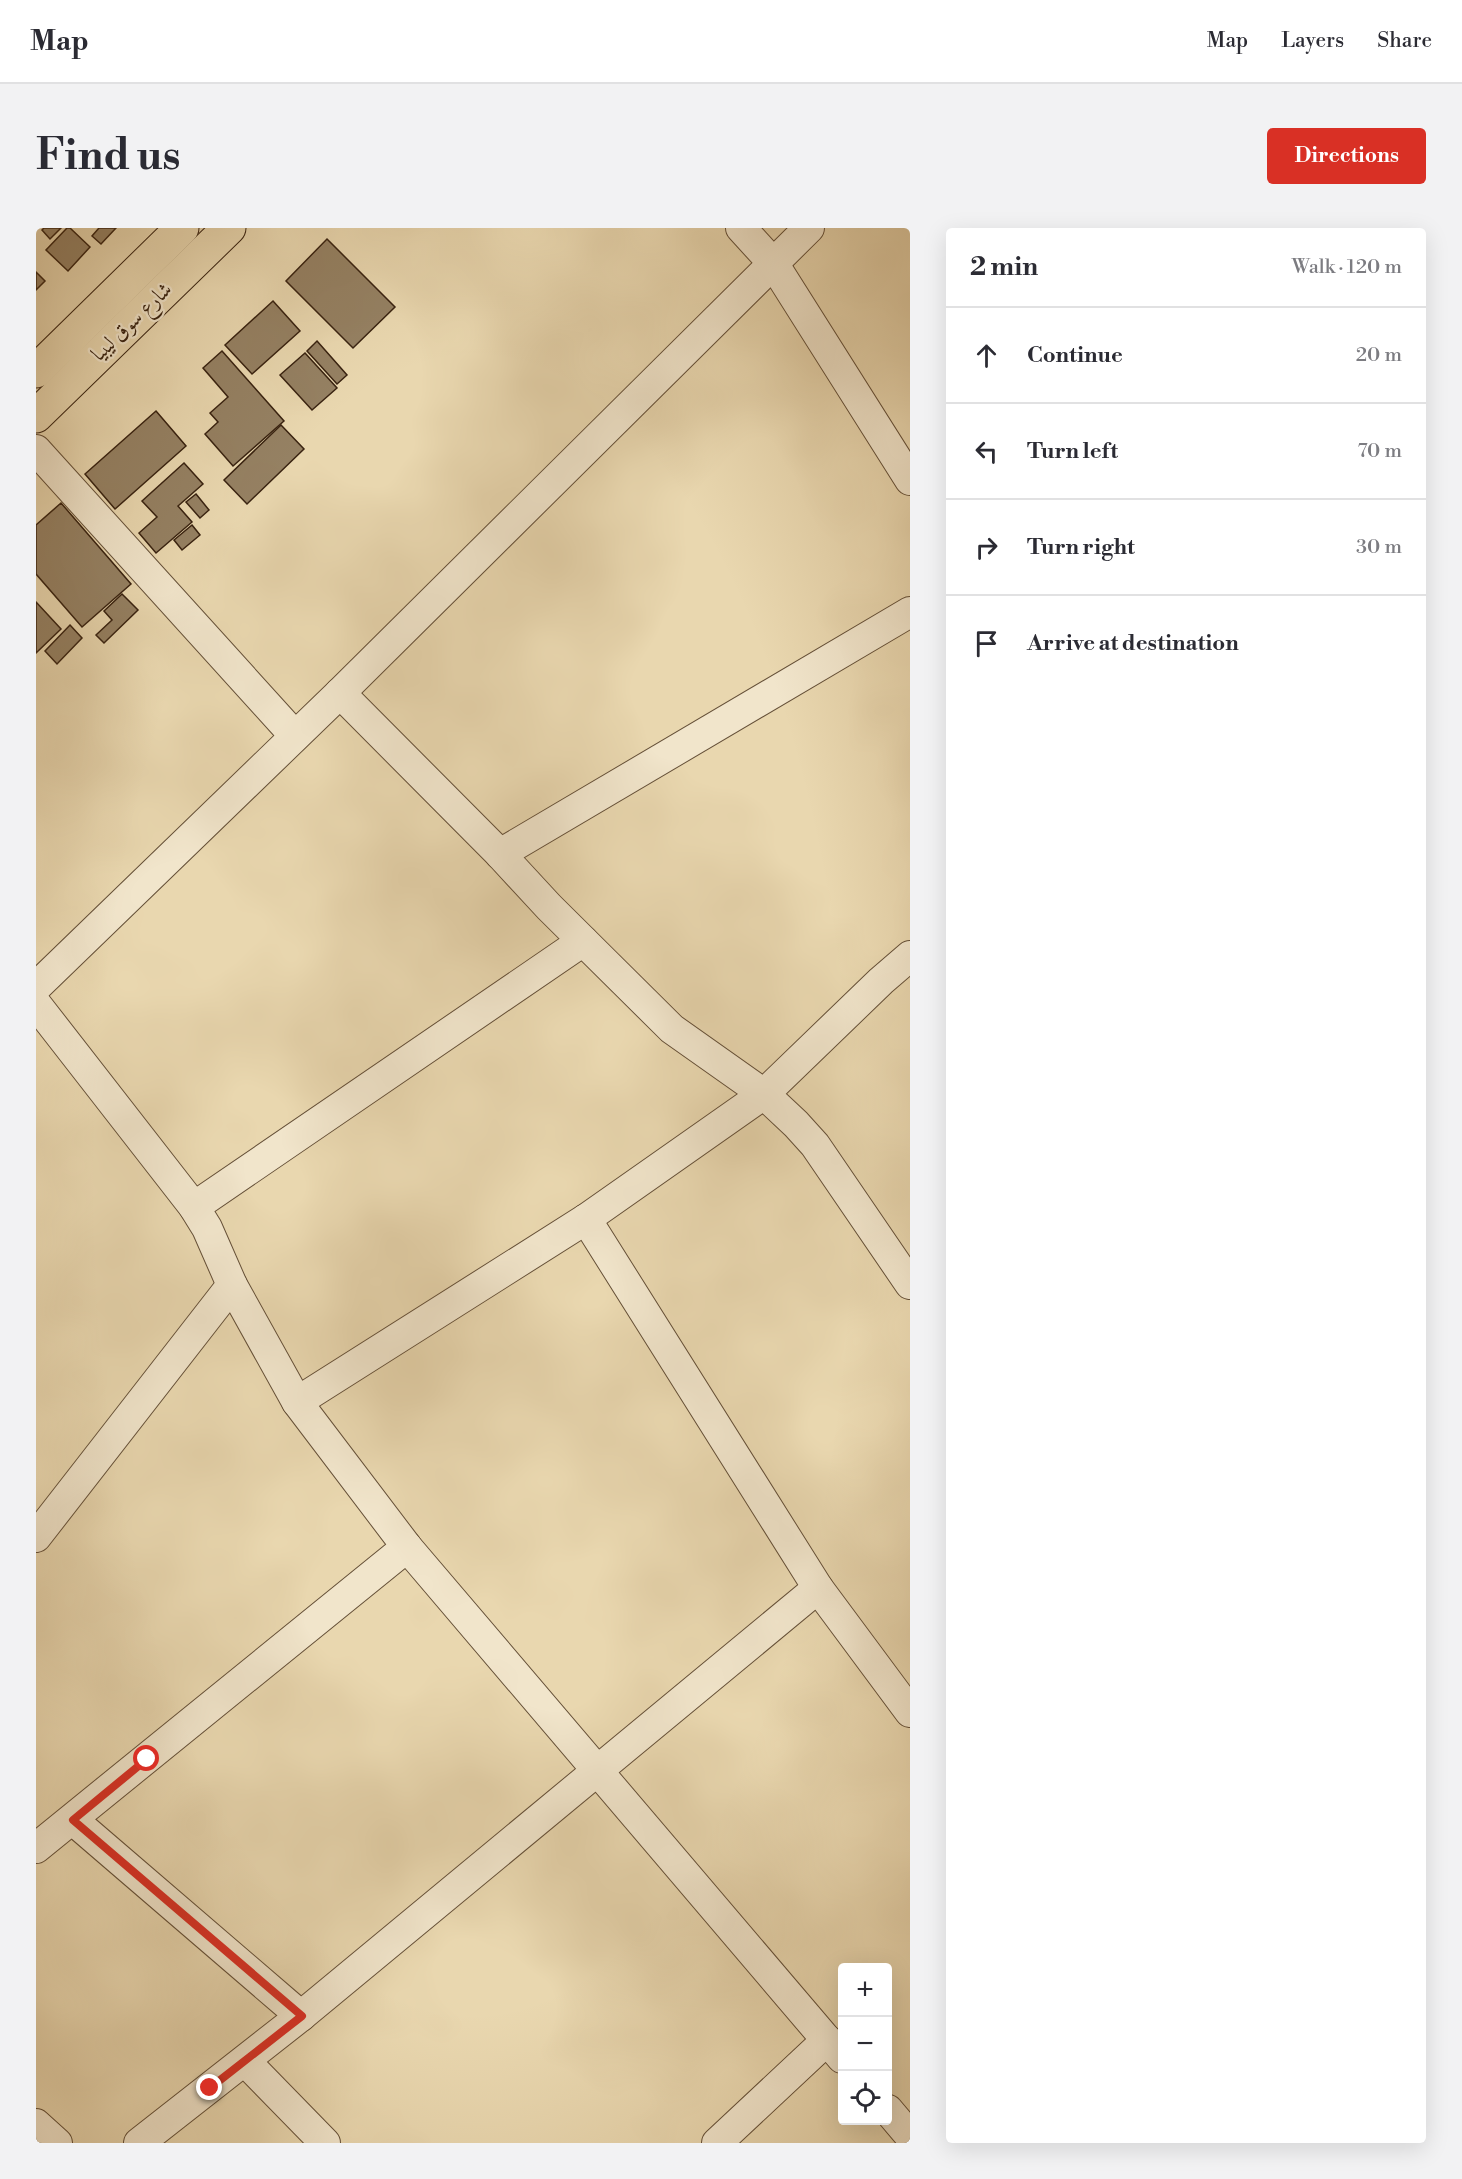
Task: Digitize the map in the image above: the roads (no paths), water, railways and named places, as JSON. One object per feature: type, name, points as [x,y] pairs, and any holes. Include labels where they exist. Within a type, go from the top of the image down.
[{"type":"main road","name":"شارع سوق ليبيا","points":[[36,371],[180,228]]},
{"type":"main road","name":"شارع سوق ليبيا","points":[[36,416],[229,228]]},
{"type":"street","points":[[741,228],[773,263],[908,471]]},
{"type":"street","points":[[36,987],[340,693],[809,228]]},
{"type":"street","points":[[36,450],[295,736]]},
{"type":"street","points":[[500,854],[910,612]]},
{"type":"street","points":[[340,693],[672,1029],[764,1094],[815,1145],[910,1284]]},
{"type":"street","points":[[194,1207],[583,941]]},
{"type":"street","points":[[297,1402],[586,1220],[764,1094],[910,956]]},
{"type":"street","points":[[36,1004],[194,1207],[207,1228],[232,1285],[297,1402],[407,1547],[835,2049],[717,2143]]},
{"type":"street","points":[[586,1220],[818,1588],[910,1712]]},
{"type":"street","points":[[36,1537],[232,1285]]},
{"type":"street","points":[[36,1848],[407,1547]]},
{"type":"street","points":[[139,2143],[302,2016],[818,1588]]},
{"type":"street","points":[[73,1820],[302,2016]]},
{"type":"street","points":[[245,2061],[325,2143]]},
{"type":"street","points":[[892,2115],[910,2136]]},
{"type":"street","points":[[36,2124],[57,2143]]}]
